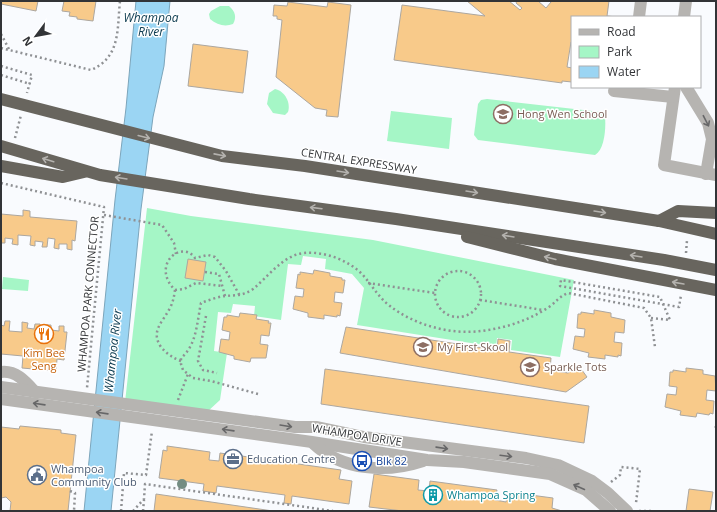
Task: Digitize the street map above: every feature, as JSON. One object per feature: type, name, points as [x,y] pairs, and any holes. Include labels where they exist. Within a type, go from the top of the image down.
[{"type":"highway","name":"CENTRAL EXPRESSWAY","points":[[1,99],[222,156],[305,166],[659,221],[716,234]]},
{"type":"highway","points":[[7,145],[86,172],[100,175],[249,199],[396,219],[664,260],[716,270]]},
{"type":"highway","points":[[1,166],[63,177],[86,172]]},
{"type":"highway","points":[[659,221],[678,211],[716,213]]},
{"type":"highway","points":[[396,219],[555,259],[716,290]]},
{"type":"street","points":[[639,16],[641,1]]},
{"type":"street","points":[[684,16],[686,1]]},
{"type":"street","points":[[614,91],[631,90],[674,92],[664,165],[711,175],[712,139],[708,123],[687,88]]},
{"type":"street","points":[[1,372],[14,373],[26,382],[35,392]]},
{"type":"street","name":"WHAMPOA DRIVE","points":[[1,387],[35,392],[129,417],[312,442],[427,460],[464,462],[550,474],[586,490],[610,511]]},
{"type":"street","name":"WHAMPOA DRIVE","points":[[1,399],[76,404],[129,404],[295,427],[317,427],[364,437],[526,458],[558,465],[592,481],[627,508]]},
{"type":"path","points":[[1,48],[91,70],[101,66],[109,58],[114,49],[120,1]]},
{"type":"path","points":[[1,34],[10,50]]},
{"type":"path","points":[[1,66],[32,75],[25,99]]},
{"type":"path","points":[[1,75],[30,84]]},
{"type":"path","points":[[7,145],[21,114]]},
{"type":"path","name":"WHAMPOA PARK CONNECTOR","points":[[2,183],[104,207],[87,392]]},
{"type":"path","points":[[104,215],[162,225],[170,234],[174,243],[176,254]]},
{"type":"path","points":[[175,290],[167,280],[165,270],[168,261],[182,251],[189,252],[195,258],[212,256],[218,258],[240,296]]},
{"type":"path","points":[[258,394],[211,381],[193,378],[183,370],[181,358],[188,352],[193,342],[201,302],[225,296],[240,296],[252,290],[290,257],[303,253],[313,253],[344,260],[362,274],[368,283],[390,306],[411,318],[432,327],[452,330],[480,331],[505,327],[527,319],[544,310],[562,295],[568,293],[644,308],[651,318],[655,347]]},
{"type":"path","points":[[460,271],[473,277],[478,283],[480,300],[474,310],[469,314],[455,317],[441,309],[437,303],[435,293],[439,280],[445,275],[460,271]]},
{"type":"path","points":[[205,272],[219,274],[225,296]]},
{"type":"path","points":[[651,318],[670,320],[660,297],[561,280],[560,286],[679,307]]},
{"type":"path","points":[[175,290],[184,289],[196,283],[223,286]]},
{"type":"path","points":[[368,283],[435,293]]},
{"type":"path","points":[[175,290],[172,303],[158,325],[156,334],[158,342],[164,350],[173,358],[181,361]]},
{"type":"path","points":[[480,300],[544,310]]},
{"type":"path","points":[[206,316],[198,361],[203,370],[217,373]]},
{"type":"path","points":[[177,404],[188,374]]},
{"type":"path","points":[[121,511],[124,473],[146,475],[152,428]]},
{"type":"path","points":[[605,482],[612,482],[620,475],[621,467],[640,469],[627,508]]},
{"type":"path","points":[[143,511],[145,484],[333,511]]},
{"type":"path","points":[[70,491],[75,493],[74,511]]},
{"type":"path","points":[[133,511],[144,499]]},
{"type":"path","points":[[640,511],[654,511]]},
{"type":"green space","points":[[220,6],[229,6],[233,10],[235,17],[233,24],[221,25],[210,19],[209,14],[211,11]]},
{"type":"green space","points":[[275,89],[282,92],[288,101],[289,109],[285,115],[273,113],[267,104],[269,93]]},
{"type":"green space","points":[[487,99],[601,112],[605,116],[605,126],[601,148],[595,155],[478,140],[474,135],[478,104],[481,100]]},
{"type":"green space","points":[[391,111],[452,118],[449,149],[387,141]]},
{"type":"green space","points":[[147,208],[191,216],[373,240],[574,280],[560,357],[511,350],[512,340],[497,338],[496,347],[357,325],[364,288],[352,274],[325,269],[326,259],[303,256],[301,265],[288,264],[281,320],[254,316],[255,306],[233,304],[231,313],[218,312],[214,351],[227,353],[220,400],[207,412],[125,402]]},
{"type":"green space","points":[[3,277],[29,280],[28,291],[2,289]]},
{"type":"water","name":"Whampoa River","points":[[136,1],[170,1],[164,66],[153,117],[141,209],[111,511],[84,511],[115,200],[126,108]]},
{"type":"building","points":[[1,1],[38,1],[36,11],[1,4]]},
{"type":"building","points":[[64,1],[96,1],[93,21],[77,19],[77,17],[69,16],[70,12],[62,11]]},
{"type":"building","points":[[467,1],[509,1],[520,10],[522,8],[516,3],[517,1],[538,1],[546,8],[551,2],[549,1],[609,1],[607,16],[571,16],[571,42],[567,67],[571,68],[571,82],[562,81],[562,83],[394,60],[402,5],[485,16]]},
{"type":"building","points":[[288,2],[327,7],[328,2],[351,5],[338,117],[326,116],[327,110],[315,108],[276,77],[282,20],[277,19],[277,16],[273,16],[274,5],[287,6]]},
{"type":"building","points":[[193,44],[248,51],[243,93],[188,86]]},
{"type":"building","points":[[23,210],[30,211],[30,217],[77,221],[75,241],[72,240],[72,250],[67,249],[67,244],[59,244],[59,249],[54,248],[55,239],[48,238],[47,247],[42,247],[43,242],[35,241],[35,246],[30,245],[31,236],[18,235],[18,245],[12,244],[13,239],[5,238],[5,243],[1,243],[1,214],[23,216]]},
{"type":"building","points":[[188,259],[206,262],[203,281],[185,278]]},
{"type":"building","points":[[314,270],[330,273],[330,276],[345,280],[343,293],[335,292],[334,302],[342,303],[340,316],[324,315],[324,319],[308,317],[308,313],[293,309],[295,296],[303,297],[304,289],[296,288],[298,274],[300,275],[300,272],[313,274]]},
{"type":"building","points":[[594,310],[611,313],[611,317],[625,320],[624,333],[615,332],[614,342],[622,343],[621,356],[605,355],[605,359],[588,357],[589,353],[573,349],[575,336],[584,337],[585,329],[577,328],[578,314],[581,314],[581,312],[594,314]]},
{"type":"building","points":[[240,313],[257,315],[256,319],[269,321],[268,323],[271,323],[269,336],[261,335],[260,344],[268,345],[266,358],[251,358],[250,362],[234,359],[234,356],[219,352],[221,339],[229,340],[230,332],[222,330],[224,317],[227,317],[227,315],[239,317]]},
{"type":"building","points":[[5,321],[10,321],[9,331],[22,332],[22,322],[28,323],[27,328],[34,329],[35,324],[40,324],[40,329],[46,330],[46,325],[51,325],[51,330],[59,331],[59,326],[64,326],[64,332],[67,332],[64,360],[57,359],[56,371],[22,368],[23,356],[1,354],[1,325],[4,326]]},
{"type":"building","points":[[346,327],[497,350],[498,339],[510,341],[509,352],[551,358],[550,370],[568,373],[579,366],[587,377],[566,392],[340,353]]},
{"type":"building","points":[[686,368],[703,370],[703,374],[715,376],[716,391],[707,390],[706,400],[714,401],[713,414],[710,413],[709,415],[697,413],[696,417],[680,415],[681,411],[665,407],[667,394],[676,395],[677,387],[669,386],[670,372],[673,372],[673,370],[686,372]]},
{"type":"building","points":[[325,369],[589,406],[584,443],[321,404]]},
{"type":"building","name":"Whampoa Community Club","points":[[20,426],[61,430],[61,433],[76,435],[68,511],[10,511],[11,502],[6,497],[1,498],[1,427],[19,429]]},
{"type":"building","points":[[167,446],[210,452],[209,460],[219,461],[220,453],[341,470],[339,479],[352,481],[349,504],[292,496],[291,504],[284,503],[285,495],[217,486],[216,493],[203,491],[204,484],[159,478],[163,450],[167,451]]},
{"type":"building","name":"Whampoa Spring","points":[[374,474],[419,480],[418,490],[429,491],[430,481],[497,490],[495,500],[506,502],[508,492],[553,498],[552,508],[562,511],[403,511],[369,507]]},
{"type":"building","points":[[689,489],[713,492],[710,511],[686,511]]},
{"type":"building","points":[[156,494],[273,511],[154,511]]},
{"type":"place","name":"Hong Wen School","points":[[503,114]]},
{"type":"place","name":"Kim Bee Seng","points":[[44,334]]},
{"type":"place","name":"My First Skool","points":[[423,347]]},
{"type":"place","name":"Sparkle Tots","points":[[530,367]]},
{"type":"place","name":"Education Centre","points":[[233,459]]},
{"type":"place","name":"Blk 82","points":[[362,461]]},
{"type":"place","name":"Whampoa Community Club","points":[[37,475]]},
{"type":"place","name":"Whampoa Spring","points":[[433,495]]}]
